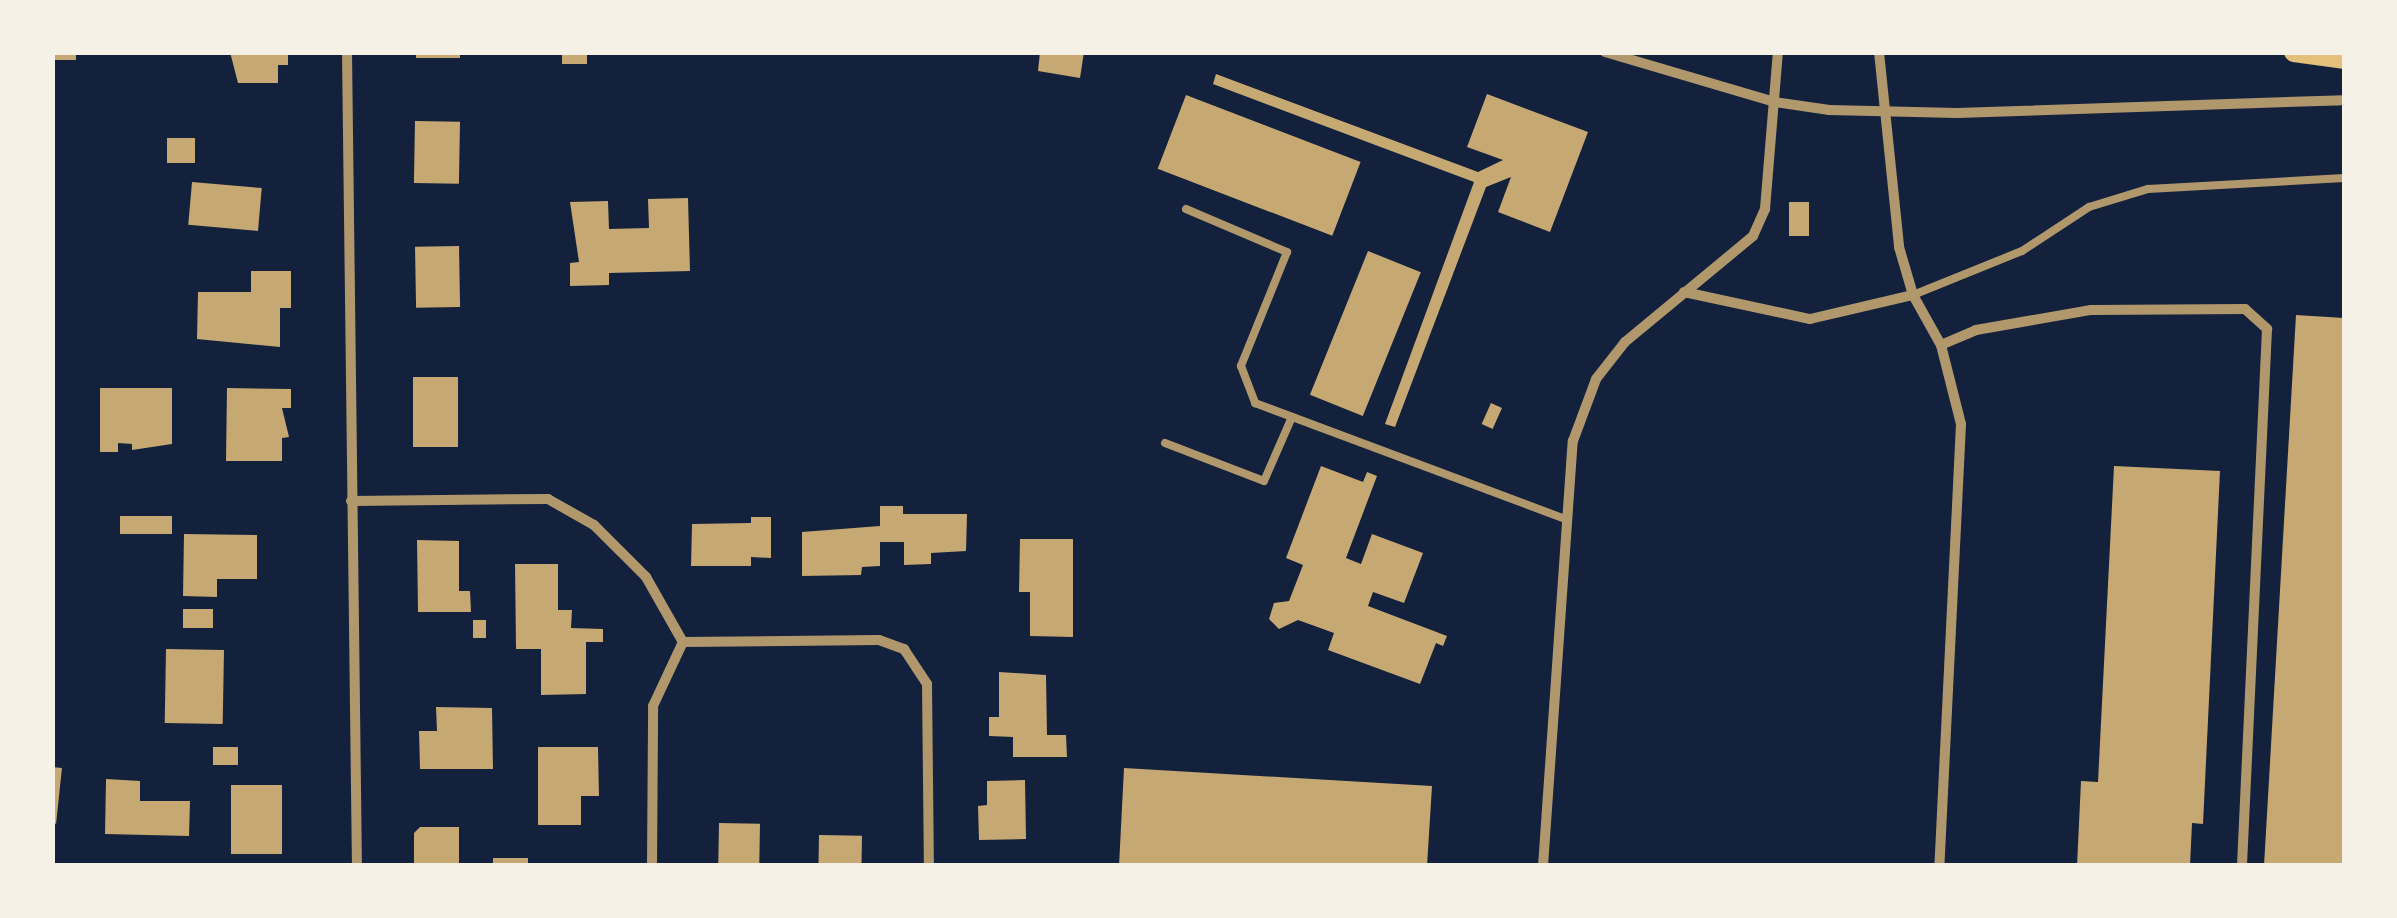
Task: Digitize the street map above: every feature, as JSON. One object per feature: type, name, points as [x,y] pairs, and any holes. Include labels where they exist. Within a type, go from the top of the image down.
[{"type":"main road","points":[[2294,52],[2344,59]]},
{"type":"street","points":[[348,52],[357,866]]},
{"type":"street","points":[[1606,52],[1774,102],[1882,113],[2344,100]]},
{"type":"street","points":[[1543,866],[1573,441],[1596,379],[1624,342],[1754,236],[1764,209],[1778,52]]},
{"type":"street","points":[[1879,52],[1882,113],[1899,247],[1913,295],[1941,345],[1960,424],[1940,866]]},
{"type":"street","points":[[1684,292],[1810,318],[1913,295]]},
{"type":"street","points":[[1941,345],[1976,330],[2091,310],[2245,309],[2267,330],[2242,866]]},
{"type":"street","points":[[351,500],[548,500],[594,525],[646,578],[683,642]]},
{"type":"street","points":[[683,642],[879,640],[904,649],[927,684],[929,866]]},
{"type":"street","points":[[652,866],[653,706],[683,642]]},
{"type":"lane","points":[[1913,295],[2022,251],[2089,207],[2148,189],[2344,178]]},
{"type":"lane","points":[[1186,209],[1287,252],[1241,366],[1255,403],[1566,519]]},
{"type":"lane","points":[[1166,443],[1264,481],[1292,417]]},
{"type":"building","points":[[52,52],[76,52],[76,60],[52,60]]},
{"type":"building","points":[[230,52],[288,52],[288,65],[278,65],[278,83],[238,83]]},
{"type":"building","points":[[416,52],[460,52],[460,58],[416,58]]},
{"type":"building","points":[[562,52],[587,52],[587,64],[562,64]]},
{"type":"building","points":[[1040,52],[1084,52],[1080,78],[1038,71]]},
{"type":"building","points":[[1216,74],[1478,172],[1503,160],[1467,147],[1487,94],[1588,132],[1550,232],[1498,212],[1511,177],[1486,187],[1395,427],[1385,424],[1474,182],[1213,84]]},
{"type":"building","points":[[1186,95],[1361,162],[1332,236],[1158,169]]},
{"type":"building","points":[[415,121],[460,122],[459,184],[414,183]]},
{"type":"building","points":[[167,138],[195,138],[195,163],[167,163]]},
{"type":"building","points":[[192,182],[262,188],[258,231],[188,225]]},
{"type":"building","points":[[688,198],[690,271],[609,273],[609,285],[570,286],[570,263],[579,262],[570,202],[608,201],[609,229],[649,228],[648,199]]},
{"type":"building","points":[[1789,202],[1809,202],[1809,236],[1789,236]]},
{"type":"building","points":[[459,246],[460,307],[416,308],[415,247]]},
{"type":"building","points":[[1368,251],[1421,272],[1363,416],[1310,395]]},
{"type":"building","points":[[251,271],[291,271],[291,308],[280,308],[280,347],[197,339],[198,292],[251,292]]},
{"type":"building","points":[[2296,315],[2344,318],[2344,866],[2264,866]]},
{"type":"building","points":[[413,377],[458,377],[458,447],[413,447]]},
{"type":"building","points":[[100,388],[172,388],[172,444],[132,450],[132,444],[118,443],[118,452],[100,452]]},
{"type":"building","points":[[227,388],[291,389],[291,408],[282,408],[289,437],[282,438],[282,461],[226,461]]},
{"type":"building","points":[[1491,403],[1502,408],[1493,429],[1482,424]]},
{"type":"building","points":[[1321,466],[1363,482],[1367,472],[1377,476],[1346,558],[1361,564],[1372,534],[1423,553],[1404,603],[1373,592],[1368,606],[1447,636],[1443,646],[1436,643],[1420,684],[1328,650],[1334,633],[1298,620],[1279,629],[1269,619],[1274,603],[1289,601],[1303,565],[1286,558]]},
{"type":"building","points":[[2114,466],[2220,471],[2203,824],[2192,823],[2190,866],[2077,866],[2081,781],[2098,782]]},
{"type":"building","points":[[880,506],[903,506],[903,514],[967,514],[966,551],[931,553],[931,564],[904,565],[904,542],[880,542],[880,566],[862,567],[861,575],[802,576],[802,532],[880,526]]},
{"type":"building","points":[[120,516],[172,516],[172,534],[120,534]]},
{"type":"building","points":[[751,517],[771,517],[771,558],[751,557],[751,566],[691,566],[692,524],[751,523]]},
{"type":"building","points":[[184,534],[257,535],[257,579],[217,579],[217,597],[183,596]]},
{"type":"building","points":[[1020,539],[1073,539],[1073,637],[1030,636],[1030,592],[1019,592]]},
{"type":"building","points":[[417,540],[459,541],[459,591],[470,591],[471,612],[418,612]]},
{"type":"building","points":[[515,564],[558,564],[558,610],[572,610],[571,628],[603,629],[603,642],[586,642],[586,694],[541,695],[541,649],[516,649]]},
{"type":"building","points":[[183,609],[213,609],[213,628],[183,628]]},
{"type":"building","points":[[473,620],[486,620],[486,638],[473,638]]},
{"type":"building","points":[[166,649],[224,650],[223,724],[165,723]]},
{"type":"building","points":[[999,672],[1046,675],[1047,735],[1066,735],[1067,757],[1013,757],[1013,737],[989,736],[989,717],[999,717]]},
{"type":"building","points":[[436,707],[492,708],[493,769],[420,769],[419,731],[437,731]]},
{"type":"building","points":[[213,747],[238,747],[238,765],[213,765]]},
{"type":"building","points":[[538,747],[598,747],[599,796],[581,796],[581,825],[538,825]]},
{"type":"building","points":[[52,767],[62,768],[56,824],[52,823]]},
{"type":"building","points":[[1124,768],[1432,786],[1427,866],[1119,866]]},
{"type":"building","points":[[106,779],[140,781],[140,801],[190,801],[189,836],[105,834]]},
{"type":"building","points":[[1025,780],[1026,839],[979,840],[978,806],[987,805],[987,781]]},
{"type":"building","points":[[231,785],[282,785],[282,854],[231,854]]},
{"type":"building","points":[[719,823],[760,824],[759,866],[718,866]]},
{"type":"building","points":[[420,827],[459,827],[459,866],[414,866],[414,833]]},
{"type":"building","points":[[819,835],[862,836],[861,866],[818,866]]},
{"type":"building","points":[[493,858],[528,858],[528,866],[493,866]]}]
